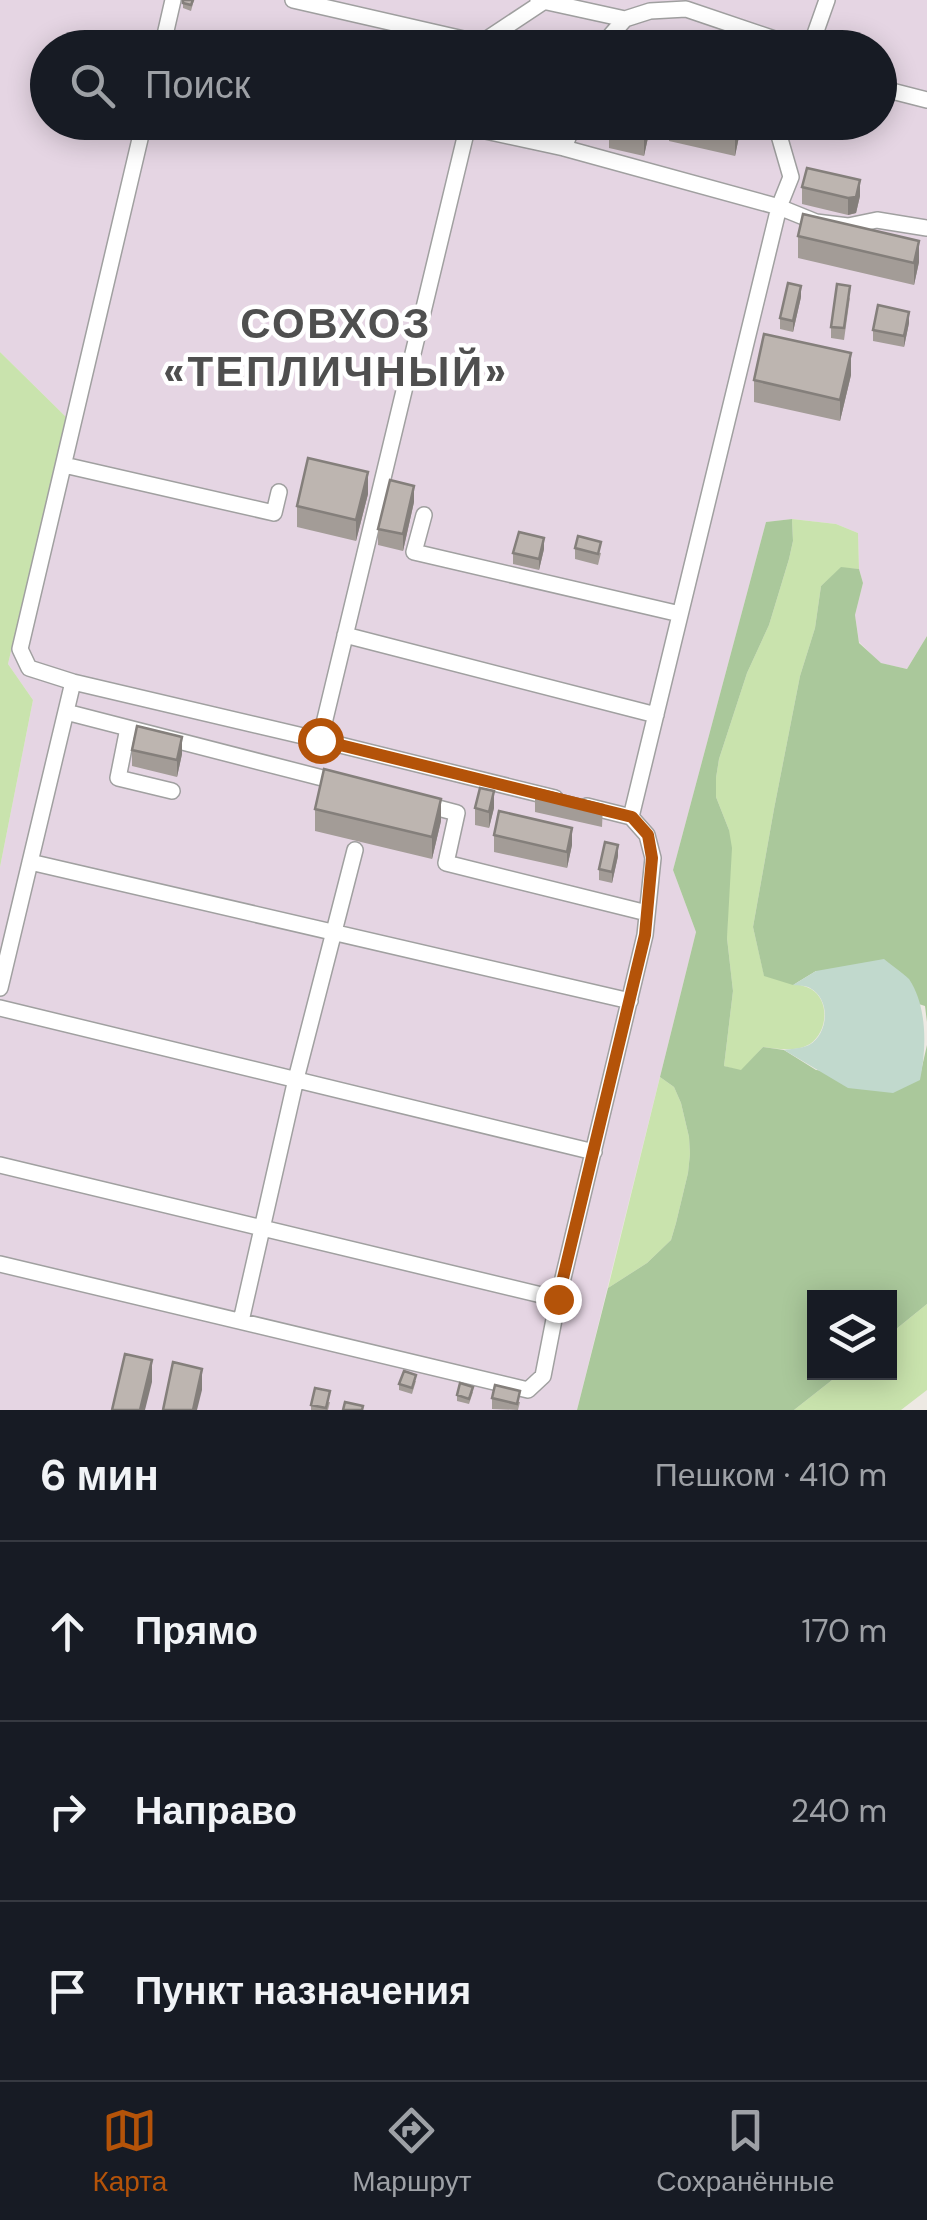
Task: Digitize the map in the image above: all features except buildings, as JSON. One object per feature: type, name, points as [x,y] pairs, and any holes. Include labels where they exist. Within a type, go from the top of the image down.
[{"type":"lane","points":[[166,30],[173,0]]},
{"type":"lane","points":[[293,0],[424,30]]},
{"type":"lane","points":[[816,30],[827,0]]},
{"type":"lane","points":[[499,30],[540,1],[625,20]]},
{"type":"lane","points":[[618,30],[625,20],[651,5],[686,9],[748,30]]},
{"type":"lane","points":[[897,92],[927,100]]},
{"type":"lane","points":[[0,1264],[528,1390],[543,1376],[645,935],[652,858],[648,835],[632,817],[28,668],[20,649],[140,140]]},
{"type":"lane","points":[[320,740],[464,140]]},
{"type":"lane","points":[[523,140],[779,206],[816,222],[848,226],[877,220],[927,228]]},
{"type":"lane","points":[[564,148],[567,140]]},
{"type":"lane","points":[[632,817],[779,206],[792,177],[780,140]]},
{"type":"lane","points":[[64,465],[274,513],[279,492]]},
{"type":"lane","points":[[424,515],[414,552],[680,614]]},
{"type":"lane","points":[[344,635],[656,715]]},
{"type":"lane","points":[[0,988],[73,682]]},
{"type":"lane","points":[[66,712],[348,785]]},
{"type":"lane","points":[[128,728],[118,778],[172,791]]},
{"type":"lane","points":[[402,799],[458,813],[446,863],[647,912]]},
{"type":"lane","points":[[240,1321],[355,850]]},
{"type":"lane","points":[[30,862],[630,1001]]},
{"type":"lane","points":[[0,1008],[594,1152]]},
{"type":"lane","points":[[0,1165],[558,1299]]},
{"type":"shaded area","points":[[0,0],[927,0],[927,636],[907,669],[880,663],[859,642],[855,615],[863,583],[858,533],[836,524],[792,519],[766,522],[673,870],[696,932],[577,1410],[0,1410],[0,867],[33,700],[8,664],[66,417],[0,352]]},
{"type":"green space","points":[[0,352],[66,417],[8,664],[33,700],[0,867]]},
{"type":"green space","points":[[792,519],[836,524],[858,533],[859,569],[841,568],[821,586],[753,927],[764,975],[811,989],[821,1001],[824,1016],[820,1032],[810,1044],[793,1049],[763,1047],[741,1071],[724,1066],[733,991],[727,938],[729,830],[716,797],[716,778],[747,673],[769,625],[789,559]]},
{"type":"green space","points":[[792,519],[793,541],[769,625],[747,673],[716,778],[716,797],[732,848],[727,938],[733,991],[724,1066],[741,1070],[763,1047],[784,1050],[816,1070],[919,1080],[927,1045],[927,1304],[897,1328],[897,1290],[807,1290],[807,1380],[832,1380],[794,1410],[577,1410],[608,1288],[647,1263],[671,1240],[688,1173],[689,1137],[681,1103],[674,1087],[660,1077],[696,932],[673,870],[766,522]]},
{"type":"green space","points":[[841,567],[859,569],[863,583],[855,615],[859,643],[881,663],[907,669],[927,636],[927,1022],[925,1006],[816,971],[793,985],[764,976],[753,927],[821,586]]},
{"type":"green space","points":[[884,959],[909,979],[919,1002],[924,1041],[920,1080],[893,1093],[848,1088],[784,1050],[816,1040],[824,1025],[824,1008],[817,993],[793,985],[816,971]]},
{"type":"green space","points":[[660,1077],[674,1087],[689,1137],[688,1173],[676,1223],[671,1240],[647,1263],[608,1288]]},
{"type":"green space","points":[[927,1304],[927,1390],[901,1410],[794,1410],[832,1380],[897,1380],[897,1328]]},
{"type":"district","name":"СОВХОЗ «ТЕПЛИЧНЫЙ»","points":[[336,347]]},
{"type":"route","points":[[320,740],[632,817],[648,835],[652,858],[645,935],[558,1299]]}]
